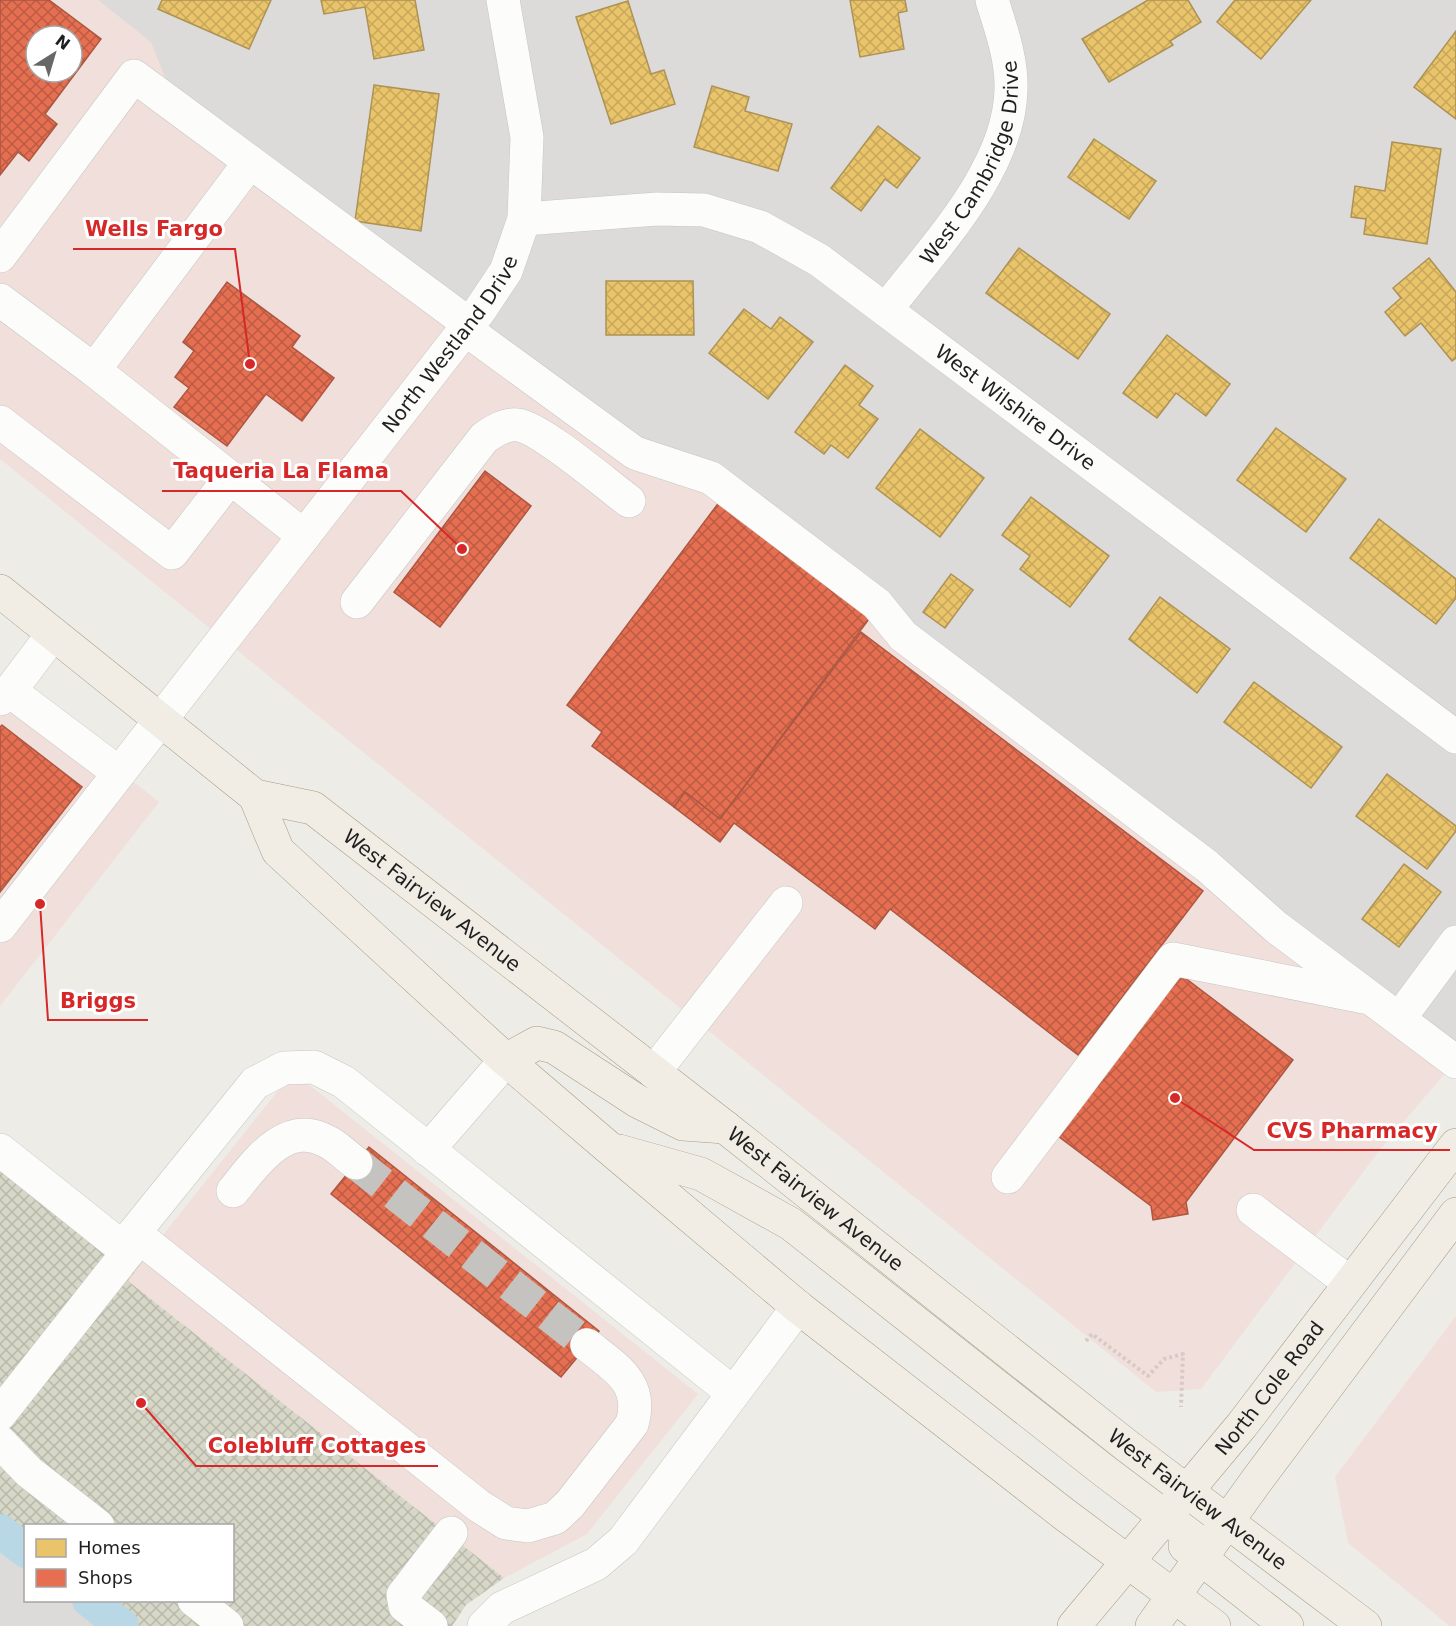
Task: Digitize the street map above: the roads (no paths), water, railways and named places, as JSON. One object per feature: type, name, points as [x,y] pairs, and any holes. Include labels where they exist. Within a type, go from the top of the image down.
[{"type":"main road","name":"West Fairview Avenue","points":[[0,591],[255,796],[313,808],[725,1127],[1187,1491],[1365,1626]]},
{"type":"main road","name":"West Fairview Avenue","points":[[255,796],[278,851],[506,1060],[798,1307],[1214,1626]]},
{"type":"main road","points":[[506,1060],[537,1043],[554,1047],[637,1101],[683,1124],[725,1127]]},
{"type":"main road","name":"North Cole Road","points":[[1074,1626],[1242,1425],[1456,1145]]},
{"type":"main road","points":[[609,1148],[701,1174],[791,1224],[1204,1554],[1287,1626]]},
{"type":"main road","points":[[1152,1626],[1228,1521],[1451,1232]]},
{"type":"street","name":"North Westland Drive","points":[[0,926],[467,327],[506,271],[524,219],[527,137],[503,0]]},
{"type":"street","name":"West Cambridge Drive","points":[[886,310],[985,180],[1002,137],[1011,90],[1005,42],[992,0]]},
{"type":"street","points":[[0,256],[134,76],[635,453],[711,478],[877,604],[903,636],[1207,866],[1276,927],[1456,1062]]},
{"type":"street","points":[[94,370],[250,162]]},
{"type":"street","name":"West Wilshire Drive","points":[[524,219],[657,209],[704,210],[760,227],[800,249],[819,260],[1456,737]]},
{"type":"street","points":[[0,300],[94,370],[304,536]]},
{"type":"street","points":[[0,422],[172,553],[230,478]]},
{"type":"street","points":[[357,602],[484,438],[501,428],[518,425],[536,432],[629,501]]},
{"type":"street","points":[[53,634],[5,695],[119,773]]},
{"type":"street","points":[[654,1072],[786,903]]},
{"type":"street","points":[[1399,1019],[1456,942]]},
{"type":"street","points":[[1008,1177],[1173,959],[1372,999]]},
{"type":"street","points":[[428,1149],[506,1060]]},
{"type":"street","points":[[0,1414],[255,1083],[284,1068],[314,1067],[344,1082],[733,1393]]},
{"type":"street","points":[[233,1191],[268,1148],[286,1138],[311,1135],[327,1141],[356,1163]]},
{"type":"street","points":[[0,1150],[131,1243],[479,1506],[506,1523],[528,1526],[555,1518],[570,1504],[632,1424],[636,1410],[635,1396],[629,1382],[587,1345]]},
{"type":"street","points":[[1252,1210],[1350,1283]]},
{"type":"street","points":[[484,1626],[502,1608],[596,1564],[623,1541],[798,1307]]},
{"type":"street","points":[[0,1442],[29,1472],[95,1524]]},
{"type":"street","points":[[431,1626],[405,1606],[403,1595],[451,1533]]},
{"type":"street","points":[[197,1602],[227,1626]]},
{"type":"waterway","points":[[0,1531],[24,1549]]},
{"type":"waterway","points":[[92,1602],[122,1626]]},
{"type":"tunnel","points":[[356,1163],[587,1345]]},
{"type":"place","name":"Wells Fargo","points":[[250,364]]},
{"type":"place","name":"Taqueria La Flama","points":[[462,549]]},
{"type":"place","name":"Briggs","points":[[40,904]]},
{"type":"place","name":"CVS Pharmacy","points":[[1175,1098]]},
{"type":"place","name":"Colebluff Cottages","points":[[141,1403]]}]
